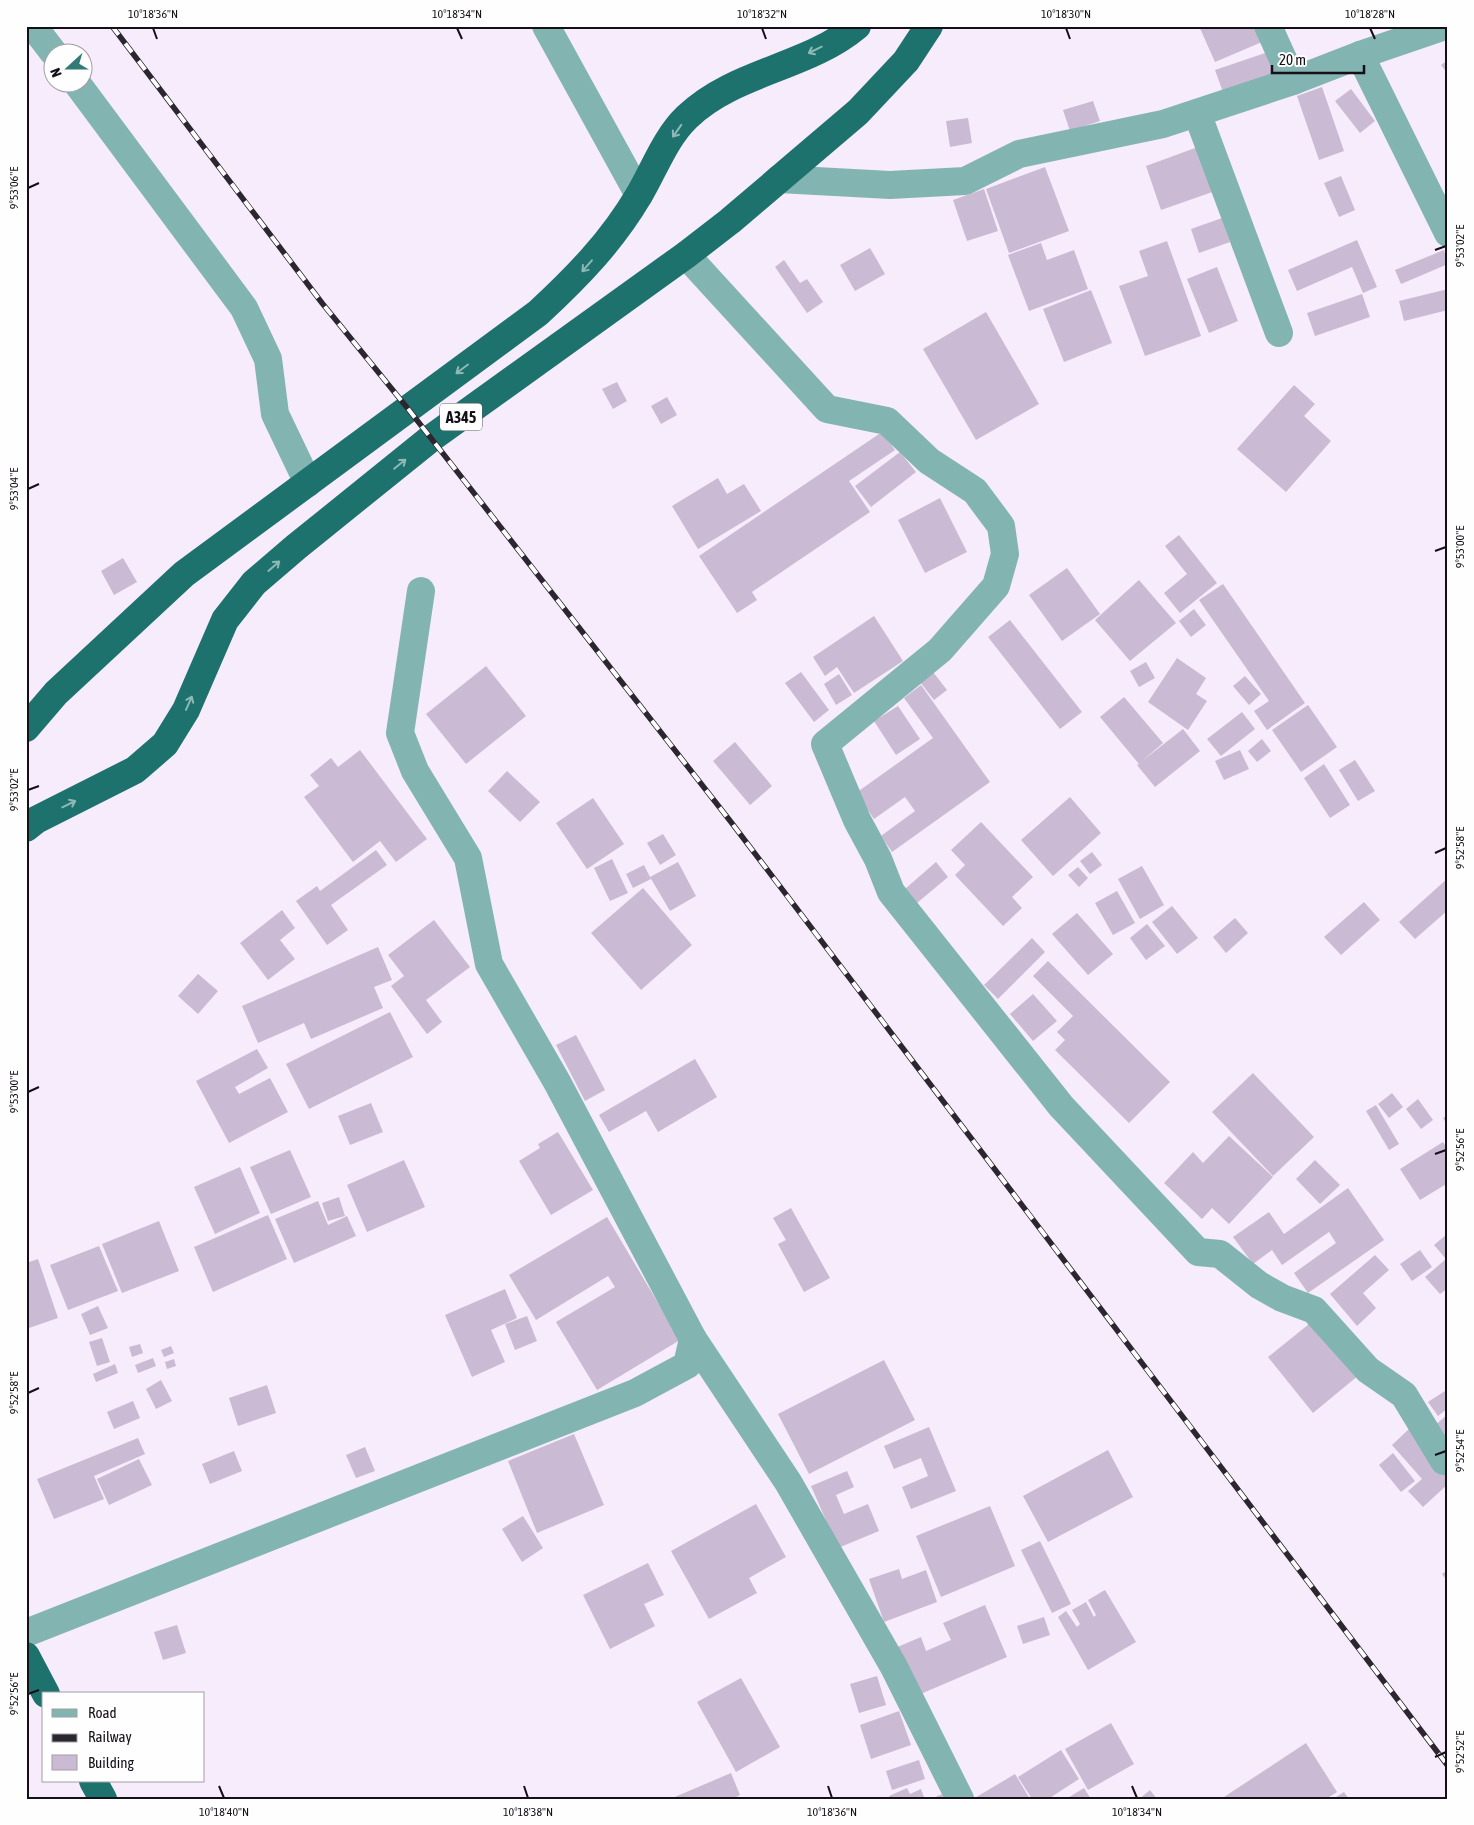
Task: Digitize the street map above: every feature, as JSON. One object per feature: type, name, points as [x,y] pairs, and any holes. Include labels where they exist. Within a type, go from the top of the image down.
[{"type":"highway","name":"A345","points":[[26,728],[56,693],[184,574],[538,313],[577,277],[608,242],[639,195],[665,147],[686,118],[712,96],[750,77],[837,40],[857,26]]},
{"type":"highway","name":"A345","points":[[26,828],[36,820],[135,770],[165,744],[186,710],[225,620],[254,583],[430,439],[686,255],[779,179],[858,112],[906,61],[930,26]]},
{"type":"highway","points":[[26,1656],[45,1692]]},
{"type":"highway","points":[[94,1782],[103,1799]]},
{"type":"street","points":[[34,26],[46,42]]},
{"type":"street","points":[[546,26],[639,195]]},
{"type":"street","points":[[1268,26],[1293,81]]},
{"type":"street","points":[[779,179],[890,185],[965,181],[1020,154],[1163,124],[1293,81],[1360,55],[1445,26]]},
{"type":"street","points":[[1360,55],[1448,233]]},
{"type":"street","points":[[83,92],[244,308],[268,359],[275,414],[308,483]]},
{"type":"street","points":[[1197,113],[1279,334]]},
{"type":"street","points":[[686,255],[827,408],[887,421],[930,461],[975,492],[1001,526],[1005,554],[996,586],[940,650],[825,744],[856,820],[878,859],[891,892],[1061,1106],[1198,1252],[1220,1254],[1259,1285],[1282,1298],[1314,1310],[1368,1370],[1404,1395],[1444,1461],[1448,1460]]},
{"type":"street","points":[[421,591],[400,733],[415,771],[468,858],[489,964],[557,1082],[693,1339],[788,1482],[894,1667],[960,1799]]},
{"type":"street","points":[[26,1633],[635,1393],[687,1365],[693,1339]]},
{"type":"building","points":[[1199,26],[1255,26],[1262,42],[1215,62]]},
{"type":"building","points":[[1271,51],[1279,76],[1224,95],[1215,70]]},
{"type":"building","points":[[1448,60],[1448,74],[1441,65]]},
{"type":"building","points":[[1322,87],[1344,151],[1319,160],[1297,96]]},
{"type":"building","points":[[1351,89],[1375,121],[1360,133],[1335,101]]},
{"type":"building","points":[[1093,101],[1100,121],[1070,131],[1063,110]]},
{"type":"building","points":[[968,118],[972,143],[950,147],[946,121]]},
{"type":"building","points":[[1206,144],[1221,189],[1161,210],[1146,166]]},
{"type":"building","points":[[1045,167],[1069,231],[1009,253],[986,189]]},
{"type":"building","points":[[1341,176],[1355,210],[1339,217],[1324,183]]},
{"type":"building","points":[[984,189],[998,231],[967,241],[953,200]]},
{"type":"building","points":[[1222,218],[1230,242],[1199,253],[1191,229]]},
{"type":"building","points":[[1357,240],[1377,287],[1363,293],[1352,267],[1297,291],[1288,270]]},
{"type":"building","points":[[1167,241],[1201,336],[1145,356],[1119,286],[1148,276],[1139,251]]},
{"type":"building","points":[[1041,243],[1047,260],[1074,250],[1088,289],[1029,311],[1008,255]]},
{"type":"building","points":[[870,248],[885,274],[855,291],[840,265]]},
{"type":"building","points":[[1444,250],[1448,264],[1401,284],[1395,270]]},
{"type":"building","points":[[784,260],[800,283],[807,279],[823,302],[807,313],[775,267]]},
{"type":"building","points":[[1217,267],[1238,321],[1209,333],[1187,279]]},
{"type":"building","points":[[1448,289],[1448,310],[1404,321],[1399,301]]},
{"type":"building","points":[[1091,290],[1112,343],[1064,362],[1043,309]]},
{"type":"building","points":[[1362,294],[1370,317],[1315,336],[1307,313]]},
{"type":"building","points":[[986,312],[1039,404],[976,440],[923,349]]},
{"type":"building","points":[[617,382],[627,401],[613,409],[602,389]]},
{"type":"building","points":[[1294,385],[1315,404],[1304,416],[1331,441],[1286,492],[1237,449]]},
{"type":"building","points":[[667,397],[677,415],[661,424],[651,406]]},
{"type":"building","points":[[882,432],[895,450],[849,481],[870,512],[752,592],[757,600],[737,613],[699,556]]},
{"type":"building","points":[[900,452],[916,472],[871,507],[855,486]]},
{"type":"building","points":[[718,478],[727,494],[744,484],[761,511],[698,549],[672,506]]},
{"type":"building","points":[[940,498],[967,552],[925,573],[898,520]]},
{"type":"building","points":[[1179,535],[1217,583],[1180,613],[1164,593],[1187,574],[1165,546]]},
{"type":"building","points":[[123,558],[137,582],[114,595],[101,571]]},
{"type":"building","points":[[1067,568],[1100,614],[1062,641],[1029,595]]},
{"type":"building","points":[[1139,580],[1176,623],[1130,661],[1095,620]]},
{"type":"building","points":[[1223,584],[1305,703],[1267,730],[1254,711],[1269,701],[1199,600]]},
{"type":"building","points":[[1194,609],[1206,625],[1191,637],[1179,621]]},
{"type":"building","points":[[874,616],[903,661],[854,693],[837,667],[825,676],[813,657]]},
{"type":"building","points":[[1010,620],[1082,712],[1060,729],[988,637]]},
{"type":"building","points":[[1177,658],[1206,678],[1196,694],[1207,701],[1188,730],[1148,702]]},
{"type":"building","points":[[1146,662],[1155,678],[1139,687],[1130,671]]},
{"type":"building","points":[[486,666],[526,716],[466,764],[426,714]]},
{"type":"building","points":[[801,672],[829,710],[814,722],[785,683]]},
{"type":"building","points":[[933,672],[947,690],[934,700],[920,682]]},
{"type":"building","points":[[839,674],[852,695],[836,705],[824,684]]},
{"type":"building","points":[[1245,676],[1261,694],[1249,705],[1233,686]]},
{"type":"building","points":[[921,685],[990,782],[892,852],[881,836],[915,811],[905,797],[874,819],[856,793],[933,738],[904,698]]},
{"type":"building","points":[[1124,697],[1163,743],[1142,761],[1183,729],[1200,751],[1155,787],[1137,765],[1139,764],[1100,717]]},
{"type":"building","points":[[1308,705],[1337,747],[1301,772],[1272,730]]},
{"type":"building","points":[[898,706],[920,739],[896,755],[874,721]]},
{"type":"building","points":[[1242,712],[1255,729],[1221,756],[1207,739]]},
{"type":"building","points":[[1262,739],[1271,751],[1257,762],[1248,751]]},
{"type":"building","points":[[735,742],[772,786],[750,805],[713,761]]},
{"type":"building","points":[[360,750],[427,839],[396,862],[380,841],[353,862],[304,797],[319,786],[310,775],[331,758],[338,767]]},
{"type":"building","points":[[1240,750],[1249,769],[1224,780],[1215,761]]},
{"type":"building","points":[[1355,760],[1375,791],[1358,801],[1339,770]]},
{"type":"building","points":[[1324,764],[1350,805],[1330,818],[1304,778]]},
{"type":"building","points":[[507,771],[540,802],[520,822],[488,791]]},
{"type":"building","points":[[1070,797],[1101,833],[1053,876],[1021,840]]},
{"type":"building","points":[[593,798],[624,844],[587,869],[556,823]]},
{"type":"building","points":[[981,822],[1033,877],[1012,897],[1022,908],[1003,926],[955,875],[965,865],[951,850]]},
{"type":"building","points":[[663,834],[676,855],[660,865],[647,843]]},
{"type":"building","points":[[376,850],[387,865],[331,905],[348,930],[327,945],[296,901],[317,886],[320,891]]},
{"type":"building","points":[[1092,852],[1102,865],[1090,874],[1080,861]]},
{"type":"building","points":[[612,859],[628,893],[610,901],[594,868]]},
{"type":"building","points":[[678,862],[696,896],[670,911],[650,877]]},
{"type":"building","points":[[936,862],[948,877],[917,903],[905,889]]},
{"type":"building","points":[[644,865],[651,879],[633,888],[626,874]]},
{"type":"building","points":[[1142,866],[1164,905],[1140,919],[1118,879]]},
{"type":"building","points":[[1078,867],[1088,878],[1079,887],[1068,875]]},
{"type":"building","points":[[1448,878],[1448,910],[1415,939],[1399,922]]},
{"type":"building","points":[[643,888],[692,945],[641,990],[591,933]]},
{"type":"building","points":[[1117,891],[1135,923],[1113,935],[1095,903]]},
{"type":"building","points":[[1364,902],[1380,920],[1341,955],[1324,937]]},
{"type":"building","points":[[1172,906],[1198,938],[1177,954],[1152,922]]},
{"type":"building","points":[[282,910],[295,928],[280,940],[295,959],[268,980],[240,943]]},
{"type":"building","points":[[1077,913],[1113,954],[1088,975],[1052,934]]},
{"type":"building","points":[[1235,918],[1248,933],[1226,953],[1213,937]]},
{"type":"building","points":[[434,920],[470,967],[426,1000],[442,1022],[427,1034],[391,986],[404,976],[388,955]]},
{"type":"building","points":[[1147,924],[1165,946],[1146,960],[1130,938]]},
{"type":"building","points":[[1032,938],[1045,952],[998,999],[984,985]]},
{"type":"building","points":[[378,947],[392,980],[374,987],[383,1008],[311,1039],[304,1023],[258,1043],[242,1006]]},
{"type":"building","points":[[1048,961],[1170,1082],[1129,1123],[1055,1050],[1065,1040],[1057,1032],[1073,1016],[1033,976]]},
{"type":"building","points":[[198,974],[218,991],[198,1014],[178,996]]},
{"type":"building","points":[[1033,994],[1057,1021],[1033,1041],[1010,1014]]},
{"type":"building","points":[[390,1012],[413,1057],[309,1109],[286,1064]]},
{"type":"building","points":[[576,1035],[605,1090],[585,1101],[556,1045]]},
{"type":"building","points":[[257,1049],[268,1068],[235,1087],[239,1094],[270,1078],[288,1112],[229,1143],[196,1081]]},
{"type":"building","points":[[695,1059],[717,1097],[658,1132],[646,1111],[609,1132],[599,1115]]},
{"type":"building","points":[[1253,1073],[1314,1137],[1273,1176],[1212,1112]]},
{"type":"building","points":[[1392,1093],[1403,1107],[1389,1118],[1378,1104]]},
{"type":"building","points":[[1418,1099],[1433,1120],[1421,1129],[1406,1109]]},
{"type":"building","points":[[371,1103],[383,1132],[350,1145],[338,1116]]},
{"type":"building","points":[[1376,1105],[1399,1144],[1389,1150],[1366,1111]]},
{"type":"building","points":[[1448,1115],[1448,1126],[1443,1118]]},
{"type":"building","points":[[558,1132],[593,1190],[551,1215],[519,1161],[540,1148],[538,1144]]},
{"type":"building","points":[[1229,1136],[1273,1177],[1229,1224],[1212,1208],[1202,1219],[1164,1183],[1193,1152],[1203,1163]]},
{"type":"building","points":[[1443,1142],[1448,1150],[1448,1183],[1420,1200],[1400,1169]]},
{"type":"building","points":[[290,1150],[311,1197],[271,1214],[250,1167]]},
{"type":"building","points":[[404,1160],[425,1207],[367,1232],[347,1185]]},
{"type":"building","points":[[1315,1160],[1340,1185],[1320,1204],[1296,1179]]},
{"type":"building","points":[[240,1167],[260,1213],[215,1234],[194,1187]]},
{"type":"building","points":[[1348,1188],[1384,1240],[1308,1293],[1294,1273],[1336,1243],[1329,1232],[1282,1265],[1272,1250],[1253,1264],[1233,1237],[1269,1212],[1284,1234]]},
{"type":"building","points":[[339,1197],[345,1216],[328,1221],[322,1203]]},
{"type":"building","points":[[318,1201],[328,1225],[347,1216],[356,1236],[294,1263],[275,1219]]},
{"type":"building","points":[[791,1208],[830,1278],[804,1292],[778,1244],[786,1240],[773,1218]]},
{"type":"building","points":[[268,1215],[287,1259],[213,1292],[194,1247]]},
{"type":"building","points":[[607,1217],[680,1340],[597,1390],[556,1322],[615,1287],[608,1276],[536,1320],[509,1275]]},
{"type":"building","points":[[159,1221],[179,1271],[122,1293],[102,1244]]},
{"type":"building","points":[[1447,1234],[1448,1288],[1440,1294],[1425,1277],[1446,1259],[1434,1245]]},
{"type":"building","points":[[99,1246],[118,1291],[68,1310],[50,1265]]},
{"type":"building","points":[[1420,1250],[1432,1267],[1412,1281],[1400,1264]]},
{"type":"building","points":[[1375,1255],[1389,1270],[1363,1293],[1376,1308],[1357,1326],[1330,1294]]},
{"type":"building","points":[[38,1259],[58,1318],[26,1329],[26,1263]]},
{"type":"building","points":[[505,1289],[517,1318],[491,1330],[505,1362],[472,1377],[445,1315]]},
{"type":"building","points":[[98,1306],[108,1328],[90,1335],[81,1314]]},
{"type":"building","points":[[527,1316],[537,1341],[515,1350],[505,1324]]},
{"type":"building","points":[[1314,1320],[1359,1375],[1313,1413],[1268,1357]]},
{"type":"building","points":[[102,1338],[110,1362],[97,1366],[89,1342]]},
{"type":"building","points":[[140,1344],[143,1353],[132,1357],[129,1347]]},
{"type":"building","points":[[171,1346],[174,1353],[164,1357],[161,1350]]},
{"type":"building","points":[[153,1358],[156,1366],[138,1373],[135,1365]]},
{"type":"building","points":[[174,1359],[176,1366],[167,1369],[165,1362]]},
{"type":"building","points":[[884,1360],[915,1420],[809,1474],[778,1414]]},
{"type":"building","points":[[115,1364],[118,1373],[96,1382],[93,1374]]},
{"type":"building","points":[[161,1380],[172,1401],[156,1409],[146,1389]]},
{"type":"building","points":[[267,1385],[276,1413],[238,1426],[229,1398]]},
{"type":"building","points":[[1448,1389],[1448,1408],[1438,1416],[1428,1402]]},
{"type":"building","points":[[133,1401],[140,1418],[114,1429],[107,1412]]},
{"type":"building","points":[[1448,1414],[1448,1442],[1434,1426]]},
{"type":"building","points":[[929,1427],[956,1491],[911,1509],[902,1487],[928,1476],[921,1458],[894,1469],[884,1446]]},
{"type":"building","points":[[1409,1429],[1448,1470],[1448,1484],[1423,1507],[1408,1491],[1422,1479],[1392,1445]]},
{"type":"building","points":[[574,1434],[604,1505],[537,1533],[508,1461]]},
{"type":"building","points":[[138,1438],[145,1454],[94,1476],[104,1499],[54,1519],[37,1479]]},
{"type":"building","points":[[365,1447],[375,1471],[356,1478],[346,1455]]},
{"type":"building","points":[[1108,1450],[1133,1497],[1048,1542],[1023,1496]]},
{"type":"building","points":[[234,1451],[242,1471],[210,1484],[202,1464]]},
{"type":"building","points":[[1393,1453],[1415,1481],[1401,1492],[1379,1465]]},
{"type":"building","points":[[139,1459],[152,1485],[109,1505],[97,1479]]},
{"type":"building","points":[[847,1471],[854,1487],[836,1495],[844,1514],[868,1504],[879,1531],[838,1548],[811,1486]]},
{"type":"building","points":[[756,1504],[786,1557],[749,1578],[757,1593],[709,1619],[671,1551]]},
{"type":"building","points":[[990,1506],[1015,1566],[941,1597],[916,1536]]},
{"type":"building","points":[[523,1516],[543,1548],[522,1562],[502,1529]]},
{"type":"building","points":[[1040,1541],[1071,1604],[1052,1613],[1021,1550]]},
{"type":"building","points":[[648,1563],[664,1595],[644,1604],[655,1626],[610,1649],[583,1595]]},
{"type":"building","points":[[899,1569],[902,1579],[926,1570],[937,1602],[884,1622],[869,1579]]},
{"type":"building","points":[[1448,1570],[1448,1582],[1442,1574]]},
{"type":"building","points":[[1105,1590],[1136,1642],[1088,1670],[1058,1617],[1066,1611],[1077,1627],[1080,1624],[1072,1610],[1086,1602],[1094,1617],[1096,1615],[1088,1600]]},
{"type":"building","points":[[985,1605],[1007,1657],[916,1696],[895,1648],[921,1637],[926,1651],[951,1640],[943,1623]]},
{"type":"building","points":[[1044,1617],[1050,1635],[1023,1644],[1017,1626]]},
{"type":"building","points":[[177,1625],[186,1653],[163,1660],[154,1632]]},
{"type":"building","points":[[877,1676],[886,1705],[859,1713],[850,1684]]},
{"type":"building","points":[[741,1678],[780,1747],[736,1772],[697,1702]]},
{"type":"building","points":[[899,1711],[911,1745],[871,1759],[860,1725]]},
{"type":"building","points":[[1111,1723],[1134,1764],[1088,1790],[1065,1749]]},
{"type":"building","points":[[1306,1743],[1337,1792],[1326,1799],[1226,1799],[1224,1797]]},
{"type":"building","points":[[1061,1750],[1079,1779],[1048,1799],[1032,1799],[1018,1777]]},
{"type":"building","points":[[919,1760],[925,1779],[892,1790],[886,1771]]},
{"type":"building","points":[[731,1773],[740,1795],[732,1799],[670,1799]]},
{"type":"building","points":[[1015,1774],[1030,1799],[973,1799]]},
{"type":"building","points":[[907,1788],[910,1794],[921,1789],[924,1797],[890,1799],[889,1796]]},
{"type":"building","points":[[1084,1788],[1091,1799],[1066,1799]]},
{"type":"building","points":[[1150,1790],[1157,1799],[1139,1799]]},
{"type":"building","points":[[1344,1792],[1349,1799],[1333,1799]]},
{"type":"building","points":[[942,1794],[944,1799],[931,1799]]},
{"type":"railway","points":[[112,26],[322,303],[409,410],[731,822],[1448,1766]]}]
